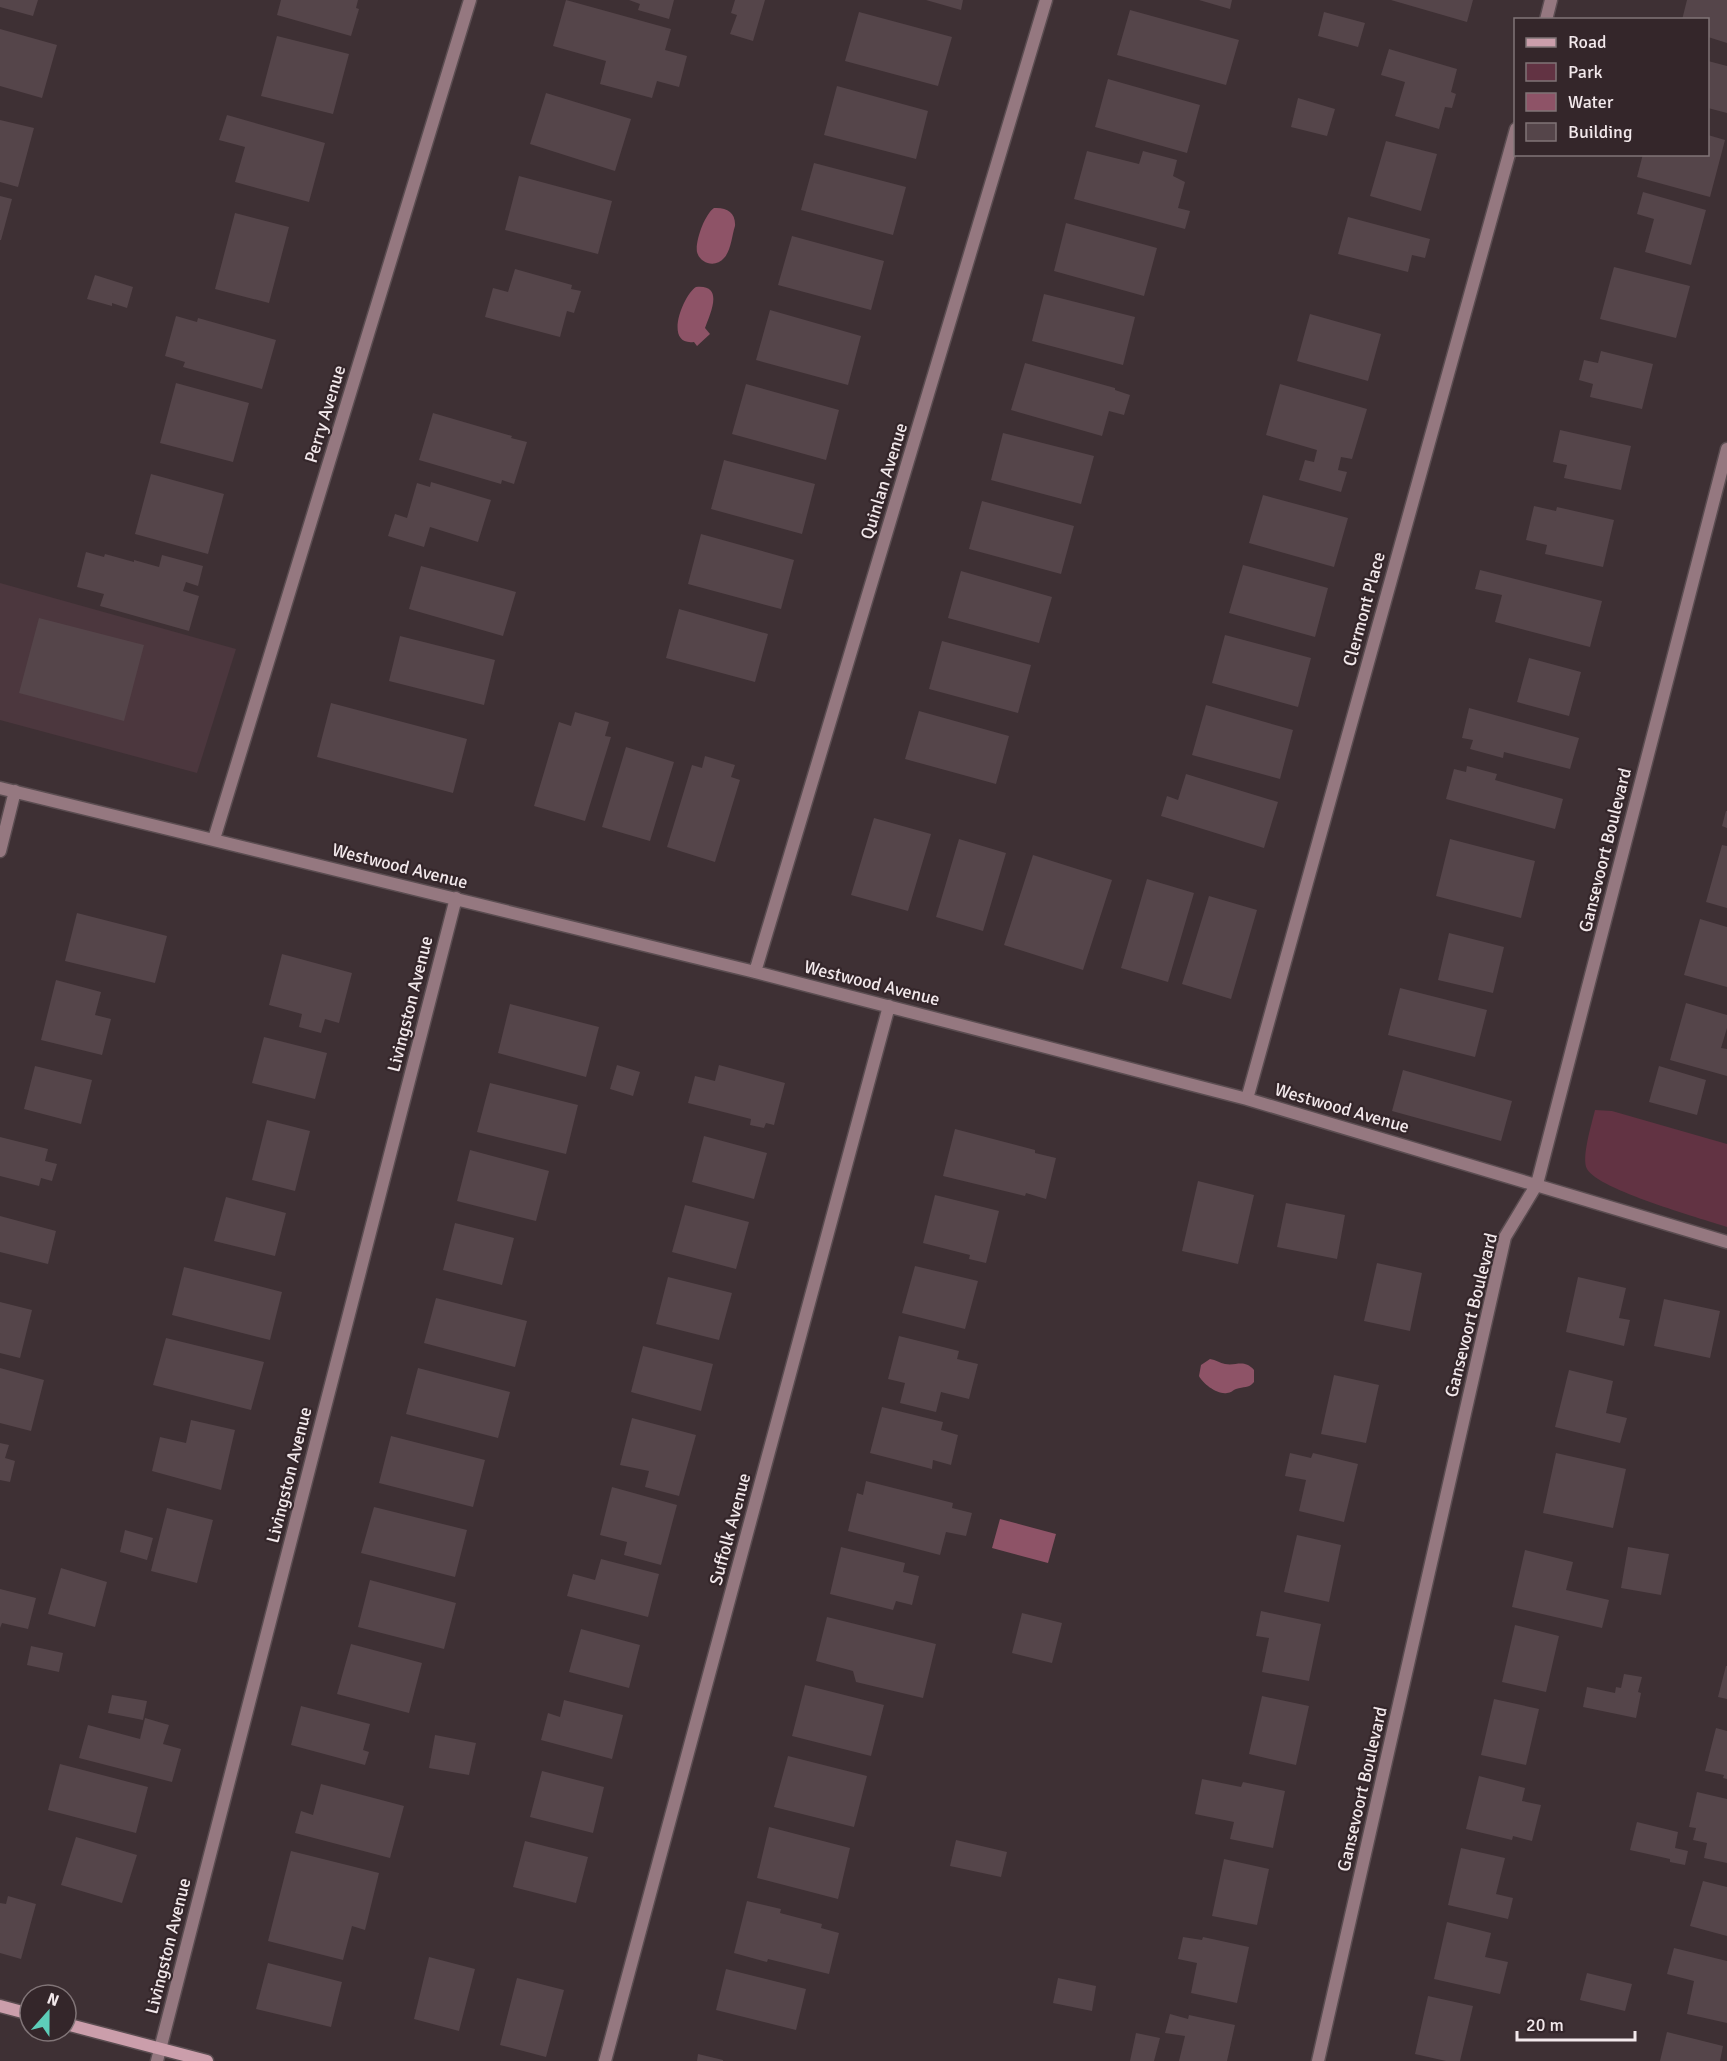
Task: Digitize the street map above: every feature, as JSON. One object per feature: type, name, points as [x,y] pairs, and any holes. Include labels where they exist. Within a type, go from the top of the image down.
[{"type":"street","name":"Perry Avenue","points":[[214,839],[470,0]]},
{"type":"street","name":"Quinlan Avenue","points":[[755,972],[1046,0]]},
{"type":"street","points":[[1546,18],[1551,0]]},
{"type":"street","name":"Clermont Place","points":[[1247,1099],[1514,133]]},
{"type":"street","name":"Gansevoort Boulevard","points":[[1318,2061],[1505,1237],[1537,1184],[1727,449]]},
{"type":"street","name":"Westwood Avenue","points":[[0,788],[755,972],[1247,1099],[1727,1242]]},
{"type":"street","points":[[0,851],[15,791]]},
{"type":"street","name":"Livingston Avenue","points":[[159,2055],[456,898]]},
{"type":"street","name":"Suffolk Avenue","points":[[605,2061],[889,1006]]},
{"type":"street","points":[[0,2006],[18,2011]]},
{"type":"street","points":[[78,2028],[159,2055],[207,2061]]},
{"type":"shaded area","points":[[0,583],[236,649],[197,773],[0,720]]},
{"type":"green space","points":[[1595,1110],[1612,1111],[1727,1144],[1727,1227],[1629,1194],[1595,1177],[1587,1169],[1585,1157]]},
{"type":"water","points":[[714,208],[730,212],[735,226],[726,255],[721,261],[713,264],[701,259],[697,247],[704,222]]},
{"type":"water","points":[[696,287],[705,287],[713,295],[712,308],[705,328],[710,334],[697,346],[694,342],[685,341],[679,336],[678,328],[681,309]]},
{"type":"water","points":[[1210,1359],[1225,1364],[1247,1365],[1254,1370],[1254,1382],[1228,1393],[1215,1391],[1199,1376],[1201,1365]]},
{"type":"water","points":[[1000,1519],[1056,1534],[1048,1563],[992,1548]]},
{"type":"building","points":[[0,0],[38,0],[33,16],[0,7]]},
{"type":"building","points":[[281,0],[358,0],[356,8],[359,9],[351,36],[277,15]]},
{"type":"building","points":[[566,0],[671,29],[665,50],[687,56],[679,87],[657,81],[652,98],[600,84],[606,61],[553,46]]},
{"type":"building","points":[[629,0],[674,0],[669,19],[638,10],[640,4]]},
{"type":"building","points":[[735,0],[765,0],[753,41],[730,34],[737,15],[731,13]]},
{"type":"building","points":[[926,0],[963,0],[961,10]]},
{"type":"building","points":[[1199,0],[1232,0],[1230,9]]},
{"type":"building","points":[[1391,0],[1473,0],[1467,22]]},
{"type":"building","points":[[1687,0],[1727,0],[1727,43],[1709,37],[1709,18],[1682,18]]},
{"type":"building","points":[[1130,10],[1239,40],[1226,85],[1117,55]]},
{"type":"building","points":[[859,12],[952,37],[938,86],[845,61]]},
{"type":"building","points":[[1324,12],[1365,23],[1358,47],[1318,36]]},
{"type":"building","points":[[0,29],[57,45],[42,98],[0,86]]},
{"type":"building","points":[[277,36],[349,54],[333,114],[261,96]]},
{"type":"building","points":[[1389,49],[1457,69],[1451,92],[1456,94],[1452,108],[1445,107],[1439,129],[1395,116],[1405,82],[1381,75]]},
{"type":"building","points":[[1709,61],[1727,66],[1727,113],[1709,108]]},
{"type":"building","points":[[1108,79],[1200,105],[1187,153],[1095,127]]},
{"type":"building","points":[[837,86],[928,111],[916,159],[824,135]]},
{"type":"building","points":[[546,93],[631,119],[615,171],[530,144]]},
{"type":"building","points":[[1298,98],[1335,109],[1327,136],[1291,127]]},
{"type":"building","points":[[227,115],[325,143],[309,202],[235,182],[245,147],[219,140]]},
{"type":"building","points":[[0,120],[34,128],[18,187],[0,182]]},
{"type":"building","points":[[1709,135],[1725,140],[1710,197],[1637,177],[1642,156],[1709,156]]},
{"type":"building","points":[[1386,141],[1437,154],[1421,211],[1370,196]]},
{"type":"building","points":[[1087,151],[1139,164],[1143,151],[1177,160],[1173,176],[1185,182],[1178,208],[1190,211],[1185,229],[1074,199]]},
{"type":"building","points":[[814,163],[906,187],[893,235],[801,210]]},
{"type":"building","points":[[519,176],[612,201],[598,254],[505,230]]},
{"type":"building","points":[[1643,192],[1706,210],[1691,265],[1645,252],[1654,219],[1637,214]]},
{"type":"building","points":[[0,196],[12,199],[1,240],[0,240]]},
{"type":"building","points":[[235,213],[289,227],[269,303],[215,289]]},
{"type":"building","points":[[1348,217],[1430,239],[1425,258],[1412,255],[1408,272],[1338,254]]},
{"type":"building","points":[[1066,223],[1157,248],[1144,296],[1054,271]]},
{"type":"building","points":[[792,236],[884,261],[871,310],[778,285]]},
{"type":"building","points":[[1614,267],[1690,286],[1676,338],[1600,319]]},
{"type":"building","points":[[515,269],[572,285],[571,289],[581,291],[574,313],[567,311],[560,337],[485,317],[493,288],[508,292]]},
{"type":"building","points":[[95,275],[133,287],[127,308],[87,299]]},
{"type":"building","points":[[1044,294],[1135,317],[1123,365],[1032,341]]},
{"type":"building","points":[[770,310],[861,336],[848,385],[756,360]]},
{"type":"building","points":[[1310,314],[1381,334],[1368,381],[1297,361]]},
{"type":"building","points":[[176,316],[197,322],[198,318],[276,340],[262,389],[183,367],[185,362],[165,356]]},
{"type":"building","points":[[1601,351],[1653,364],[1642,409],[1590,397],[1593,384],[1579,380],[1584,360],[1598,363]]},
{"type":"building","points":[[1025,363],[1115,388],[1115,390],[1130,395],[1124,415],[1109,411],[1102,436],[1011,410]]},
{"type":"building","points":[[176,383],[249,403],[233,462],[160,443]]},
{"type":"building","points":[[746,384],[839,410],[826,460],[732,434]]},
{"type":"building","points":[[1280,384],[1367,409],[1352,459],[1341,457],[1338,470],[1347,472],[1341,492],[1299,480],[1305,460],[1314,462],[1317,450],[1266,435]]},
{"type":"building","points":[[433,413],[527,442],[514,484],[502,480],[501,484],[419,460]]},
{"type":"building","points":[[1560,430],[1631,446],[1621,490],[1564,478],[1567,465],[1553,462]]},
{"type":"building","points":[[1003,433],[1094,456],[1081,504],[991,480]]},
{"type":"building","points":[[724,460],[815,484],[802,534],[711,509]]},
{"type":"building","points":[[151,474],[224,494],[208,554],[135,534]]},
{"type":"building","points":[[431,482],[491,500],[478,542],[430,527],[424,547],[388,536],[395,514],[407,518],[417,483],[430,487]]},
{"type":"building","points":[[1263,495],[1348,518],[1334,567],[1249,543]]},
{"type":"building","points":[[982,501],[1074,526],[1061,574],[969,549]]},
{"type":"building","points":[[1534,506],[1556,511],[1557,507],[1614,520],[1603,567],[1545,554],[1547,545],[1526,540]]},
{"type":"building","points":[[701,534],[794,560],[781,609],[688,584]]},
{"type":"building","points":[[86,552],[104,557],[105,554],[159,567],[162,555],[203,566],[198,586],[186,582],[183,591],[199,596],[189,631],[100,606],[104,594],[77,587]]},
{"type":"building","points":[[1243,565],[1328,588],[1315,637],[1229,613]]},
{"type":"building","points":[[421,566],[516,592],[503,636],[409,609]]},
{"type":"building","points":[[1480,570],[1602,601],[1590,647],[1495,622],[1502,595],[1475,589]]},
{"type":"building","points":[[961,571],[1052,597],[1039,643],[948,618]]},
{"type":"building","points":[[679,609],[768,634],[755,682],[666,658]]},
{"type":"building","points":[[39,618],[144,645],[124,721],[19,693]]},
{"type":"building","points":[[1225,635],[1311,658],[1298,707],[1212,683]]},
{"type":"building","points":[[400,636],[495,660],[484,705],[389,681]]},
{"type":"building","points":[[942,641],[1031,665],[1018,713],[929,689]]},
{"type":"building","points":[[1529,658],[1581,672],[1569,716],[1517,702]]},
{"type":"building","points":[[331,703],[467,739],[453,793],[317,757]]},
{"type":"building","points":[[1206,705],[1293,730],[1280,779],[1192,755]]},
{"type":"building","points":[[1469,708],[1579,738],[1570,769],[1504,752],[1503,758],[1470,749],[1473,740],[1462,738]]},
{"type":"building","points":[[919,711],[1009,736],[996,784],[905,759]]},
{"type":"building","points":[[575,712],[609,722],[605,736],[611,737],[585,821],[534,806],[559,722],[571,726]]},
{"type":"building","points":[[626,747],[674,762],[650,841],[602,827]]},
{"type":"building","points":[[705,756],[735,765],[731,777],[740,780],[715,862],[667,847],[692,765],[702,768]]},
{"type":"building","points":[[1467,766],[1497,774],[1495,780],[1563,799],[1555,829],[1446,799],[1454,769],[1466,772]]},
{"type":"building","points":[[1186,774],[1278,802],[1264,848],[1161,816],[1167,796],[1178,800]]},
{"type":"building","points":[[1727,811],[1727,828],[1722,826]]},
{"type":"building","points":[[874,818],[931,834],[908,911],[851,895]]},
{"type":"building","points":[[959,839],[1006,853],[983,931],[936,917]]},
{"type":"building","points":[[1450,839],[1535,861],[1521,918],[1436,896]]},
{"type":"building","points":[[1722,845],[1727,846],[1727,908],[1706,902]]},
{"type":"building","points":[[1033,855],[1112,880],[1083,970],[1004,945]]},
{"type":"building","points":[[1147,879],[1194,893],[1168,982],[1121,968]]},
{"type":"building","points":[[1209,896],[1257,910],[1231,999],[1182,984]]},
{"type":"building","points":[[77,913],[167,936],[155,983],[65,961]]},
{"type":"building","points":[[1700,919],[1727,927],[1727,987],[1684,975]]},
{"type":"building","points":[[1449,933],[1504,947],[1493,993],[1438,980]]},
{"type":"building","points":[[282,954],[352,973],[339,1023],[325,1019],[321,1033],[299,1027],[302,1014],[269,1005]]},
{"type":"building","points":[[56,980],[101,992],[95,1015],[111,1019],[102,1055],[41,1040]]},
{"type":"building","points":[[1400,988],[1487,1010],[1475,1057],[1388,1035]]},
{"type":"building","points":[[1686,1003],[1727,1015],[1727,1028],[1721,1048],[1727,1049],[1727,1076],[1670,1060]]},
{"type":"building","points":[[510,1004],[599,1027],[586,1077],[498,1053]]},
{"type":"building","points":[[264,1037],[327,1053],[315,1099],[252,1083]]},
{"type":"building","points":[[617,1065],[640,1072],[633,1096],[610,1089]]},
{"type":"building","points":[[719,1065],[785,1083],[774,1125],[766,1123],[764,1128],[750,1125],[751,1119],[688,1103],[695,1076],[715,1081]]},
{"type":"building","points":[[35,1066],[92,1080],[81,1124],[24,1109]]},
{"type":"building","points":[[1659,1066],[1706,1080],[1697,1115],[1649,1102]]},
{"type":"building","points":[[1403,1070],[1512,1101],[1501,1141],[1392,1111]]},
{"type":"building","points":[[490,1083],[578,1105],[566,1154],[477,1132]]},
{"type":"building","points":[[267,1120],[310,1131],[295,1191],[252,1180]]},
{"type":"building","points":[[955,1129],[1035,1150],[1035,1153],[1056,1158],[1046,1199],[943,1176]]},
{"type":"building","points":[[704,1136],[767,1153],[754,1199],[692,1182]]},
{"type":"building","points":[[0,1137],[48,1149],[45,1161],[57,1164],[52,1181],[41,1178],[39,1186],[0,1176]]},
{"type":"building","points":[[470,1150],[549,1171],[536,1221],[457,1201]]},
{"type":"building","points":[[1198,1181],[1254,1195],[1238,1264],[1182,1251]]},
{"type":"building","points":[[935,1195],[999,1211],[986,1263],[969,1259],[970,1255],[923,1243]]},
{"type":"building","points":[[226,1197],[286,1213],[275,1256],[214,1241]]},
{"type":"building","points":[[1286,1203],[1345,1215],[1337,1259],[1277,1247]]},
{"type":"building","points":[[685,1205],[749,1222],[736,1269],[672,1252]]},
{"type":"building","points":[[0,1216],[56,1231],[48,1264],[0,1252]]},
{"type":"building","points":[[455,1223],[514,1238],[502,1285],[443,1270]]},
{"type":"building","points":[[1377,1263],[1422,1273],[1410,1331],[1364,1321]]},
{"type":"building","points":[[915,1266],[978,1281],[965,1329],[902,1313]]},
{"type":"building","points":[[184,1267],[282,1292],[270,1340],[172,1315]]},
{"type":"building","points":[[668,1277],[732,1293],[719,1340],[656,1324]]},
{"type":"building","points":[[1578,1277],[1626,1288],[1619,1318],[1630,1320],[1624,1346],[1566,1332]]},
{"type":"building","points":[[436,1298],[527,1321],[515,1367],[424,1343]]},
{"type":"building","points":[[1664,1299],[1720,1311],[1710,1358],[1654,1346]]},
{"type":"building","points":[[0,1302],[32,1310],[20,1358],[0,1353]]},
{"type":"building","points":[[899,1336],[959,1351],[957,1359],[978,1364],[969,1399],[941,1392],[936,1412],[900,1403],[905,1383],[888,1379]]},
{"type":"building","points":[[166,1338],[264,1362],[251,1410],[153,1385]]},
{"type":"building","points":[[643,1346],[713,1364],[701,1411],[631,1392]]},
{"type":"building","points":[[0,1368],[44,1380],[31,1431],[0,1423]]},
{"type":"building","points":[[418,1368],[510,1392],[498,1438],[406,1414]]},
{"type":"building","points":[[1569,1370],[1613,1381],[1606,1413],[1627,1418],[1620,1443],[1555,1427]]},
{"type":"building","points":[[1334,1375],[1379,1385],[1366,1443],[1321,1434]]},
{"type":"building","points":[[882,1407],[943,1422],[941,1430],[958,1435],[951,1465],[933,1460],[932,1469],[870,1453]]},
{"type":"building","points":[[632,1418],[696,1435],[679,1496],[645,1487],[649,1471],[620,1465]]},
{"type":"building","points":[[191,1420],[235,1430],[221,1490],[152,1471],[160,1437],[186,1443]]},
{"type":"building","points":[[391,1436],[485,1460],[473,1507],[379,1483]]},
{"type":"building","points":[[0,1443],[9,1445],[5,1458],[15,1461],[10,1482],[0,1480]]},
{"type":"building","points":[[1290,1453],[1311,1458],[1313,1453],[1358,1464],[1344,1522],[1299,1511],[1306,1480],[1285,1476]]},
{"type":"building","points":[[1556,1453],[1626,1469],[1613,1528],[1543,1513]]},
{"type":"building","points":[[866,1481],[953,1503],[952,1508],[972,1513],[966,1536],[946,1532],[940,1555],[848,1531],[857,1493],[863,1495]]},
{"type":"building","points":[[612,1487],[677,1505],[661,1565],[624,1555],[627,1542],[600,1535]]},
{"type":"building","points":[[374,1507],[467,1530],[455,1577],[361,1553]]},
{"type":"building","points":[[167,1508],[213,1520],[197,1583],[151,1571]]},
{"type":"building","points":[[125,1530],[153,1538],[147,1560],[120,1552]]},
{"type":"building","points":[[1297,1535],[1341,1545],[1329,1602],[1284,1592]]},
{"type":"building","points":[[841,1547],[905,1563],[903,1572],[919,1576],[912,1605],[896,1601],[893,1610],[830,1594]]},
{"type":"building","points":[[1628,1547],[1669,1554],[1661,1595],[1621,1588]]},
{"type":"building","points":[[1525,1550],[1573,1562],[1566,1590],[1609,1600],[1602,1628],[1512,1607]]},
{"type":"building","points":[[601,1559],[659,1574],[648,1617],[567,1596],[573,1574],[595,1580]]},
{"type":"building","points":[[61,1568],[107,1582],[95,1627],[48,1614]]},
{"type":"building","points":[[370,1580],[456,1603],[444,1649],[358,1627]]},
{"type":"building","points":[[0,1589],[36,1598],[28,1629],[2,1623],[0,1628]]},
{"type":"building","points":[[1261,1611],[1321,1624],[1309,1681],[1262,1672],[1269,1638],[1256,1636]]},
{"type":"building","points":[[1022,1613],[1062,1623],[1052,1663],[1012,1653]]},
{"type":"building","points":[[827,1617],[936,1644],[923,1698],[856,1682],[853,1671],[816,1661]]},
{"type":"building","points":[[1515,1625],[1559,1636],[1546,1692],[1502,1682]]},
{"type":"building","points":[[581,1629],[640,1645],[629,1688],[569,1672]]},
{"type":"building","points":[[351,1644],[422,1663],[409,1713],[337,1694]]},
{"type":"building","points":[[31,1646],[63,1653],[59,1672],[27,1665]]},
{"type":"building","points":[[1727,1666],[1727,1699],[1718,1697]]},
{"type":"building","points":[[1624,1674],[1642,1677],[1636,1718],[1583,1707],[1587,1687],[1615,1693],[1616,1687],[1621,1688]]},
{"type":"building","points":[[805,1685],[884,1705],[871,1756],[792,1736]]},
{"type":"building","points":[[112,1695],[147,1701],[143,1720],[108,1713]]},
{"type":"building","points":[[1262,1696],[1309,1706],[1296,1765],[1249,1754]]},
{"type":"building","points":[[1494,1699],[1539,1709],[1526,1765],[1481,1755]]},
{"type":"building","points":[[564,1700],[623,1715],[612,1759],[541,1740],[548,1713],[560,1717]]},
{"type":"building","points":[[301,1706],[370,1724],[363,1750],[369,1752],[365,1765],[291,1745]]},
{"type":"building","points":[[145,1718],[169,1725],[163,1744],[181,1749],[172,1782],[79,1758],[88,1725],[140,1739]]},
{"type":"building","points":[[1716,1728],[1727,1731],[1727,1779],[1723,1778],[1724,1775],[1705,1771]]},
{"type":"building","points":[[435,1735],[476,1743],[469,1775],[429,1768]]},
{"type":"building","points":[[788,1756],[867,1776],[854,1827],[774,1807]]},
{"type":"building","points":[[60,1764],[148,1787],[136,1833],[48,1810]]},
{"type":"building","points":[[542,1771],[604,1787],[593,1833],[530,1817]]},
{"type":"building","points":[[1479,1776],[1525,1788],[1522,1801],[1541,1805],[1532,1841],[1513,1836],[1512,1840],[1466,1829]]},
{"type":"building","points":[[1202,1779],[1241,1787],[1243,1782],[1285,1791],[1273,1848],[1230,1839],[1234,1822],[1195,1814]]},
{"type":"building","points":[[321,1784],[404,1806],[390,1858],[295,1833],[301,1811],[313,1815]]},
{"type":"building","points":[[1697,1792],[1727,1799],[1727,1863],[1704,1858],[1707,1843],[1693,1840],[1696,1828],[1689,1827]]},
{"type":"building","points":[[1637,1822],[1678,1832],[1675,1848],[1688,1851],[1685,1865],[1670,1862],[1670,1859],[1630,1850]]},
{"type":"building","points":[[769,1827],[850,1848],[838,1899],[757,1878]]},
{"type":"building","points":[[76,1837],[137,1855],[122,1903],[61,1885]]},
{"type":"building","points":[[956,1840],[1007,1852],[1001,1877],[950,1866]]},
{"type":"building","points":[[525,1841],[588,1857],[576,1903],[513,1887]]},
{"type":"building","points":[[1461,1848],[1505,1858],[1496,1894],[1513,1898],[1508,1919],[1448,1905]]},
{"type":"building","points":[[291,1851],[379,1873],[365,1930],[352,1926],[343,1960],[268,1941]]},
{"type":"building","points":[[1224,1859],[1269,1869],[1257,1925],[1212,1916]]},
{"type":"building","points":[[1703,1881],[1727,1887],[1727,1936],[1690,1926]]},
{"type":"building","points":[[8,1896],[36,1904],[21,1959],[0,1953],[0,1903],[6,1904]]},
{"type":"building","points":[[747,1901],[781,1909],[780,1913],[822,1924],[821,1928],[839,1933],[829,1974],[734,1953]]},
{"type":"building","points":[[1447,1922],[1491,1933],[1485,1957],[1508,1962],[1500,1994],[1434,1979]]},
{"type":"building","points":[[1183,1937],[1202,1940],[1203,1937],[1249,1947],[1237,2003],[1191,1993],[1197,1963],[1178,1959]]},
{"type":"building","points":[[1674,1948],[1727,1961],[1727,2023],[1687,2014],[1694,1981],[1667,1974]]},
{"type":"building","points":[[429,1957],[475,1969],[459,2031],[414,2019]]},
{"type":"building","points":[[268,1963],[342,1982],[331,2027],[256,2009]]},
{"type":"building","points":[[726,1969],[806,1989],[796,2030],[716,2010]]},
{"type":"building","points":[[1587,1973],[1632,1984],[1625,2011],[1580,2000]]},
{"type":"building","points":[[517,1978],[564,1990],[546,2057],[500,2045]]},
{"type":"building","points":[[1058,1978],[1096,1986],[1092,2011],[1053,2003]]},
{"type":"building","points":[[1428,1996],[1473,2006],[1460,2061],[1446,2061],[1415,2054]]},
{"type":"building","points":[[1170,2014],[1188,2019],[1189,2015],[1235,2025],[1227,2061],[1179,2061],[1185,2036],[1165,2033]]},
{"type":"building","points":[[1667,2032],[1723,2046],[1720,2061],[1660,2061]]},
{"type":"building","points":[[1136,2033],[1160,2038],[1154,2061],[1130,2061]]},
{"type":"building","points":[[698,2054],[723,2060],[723,2061],[697,2061]]}]
